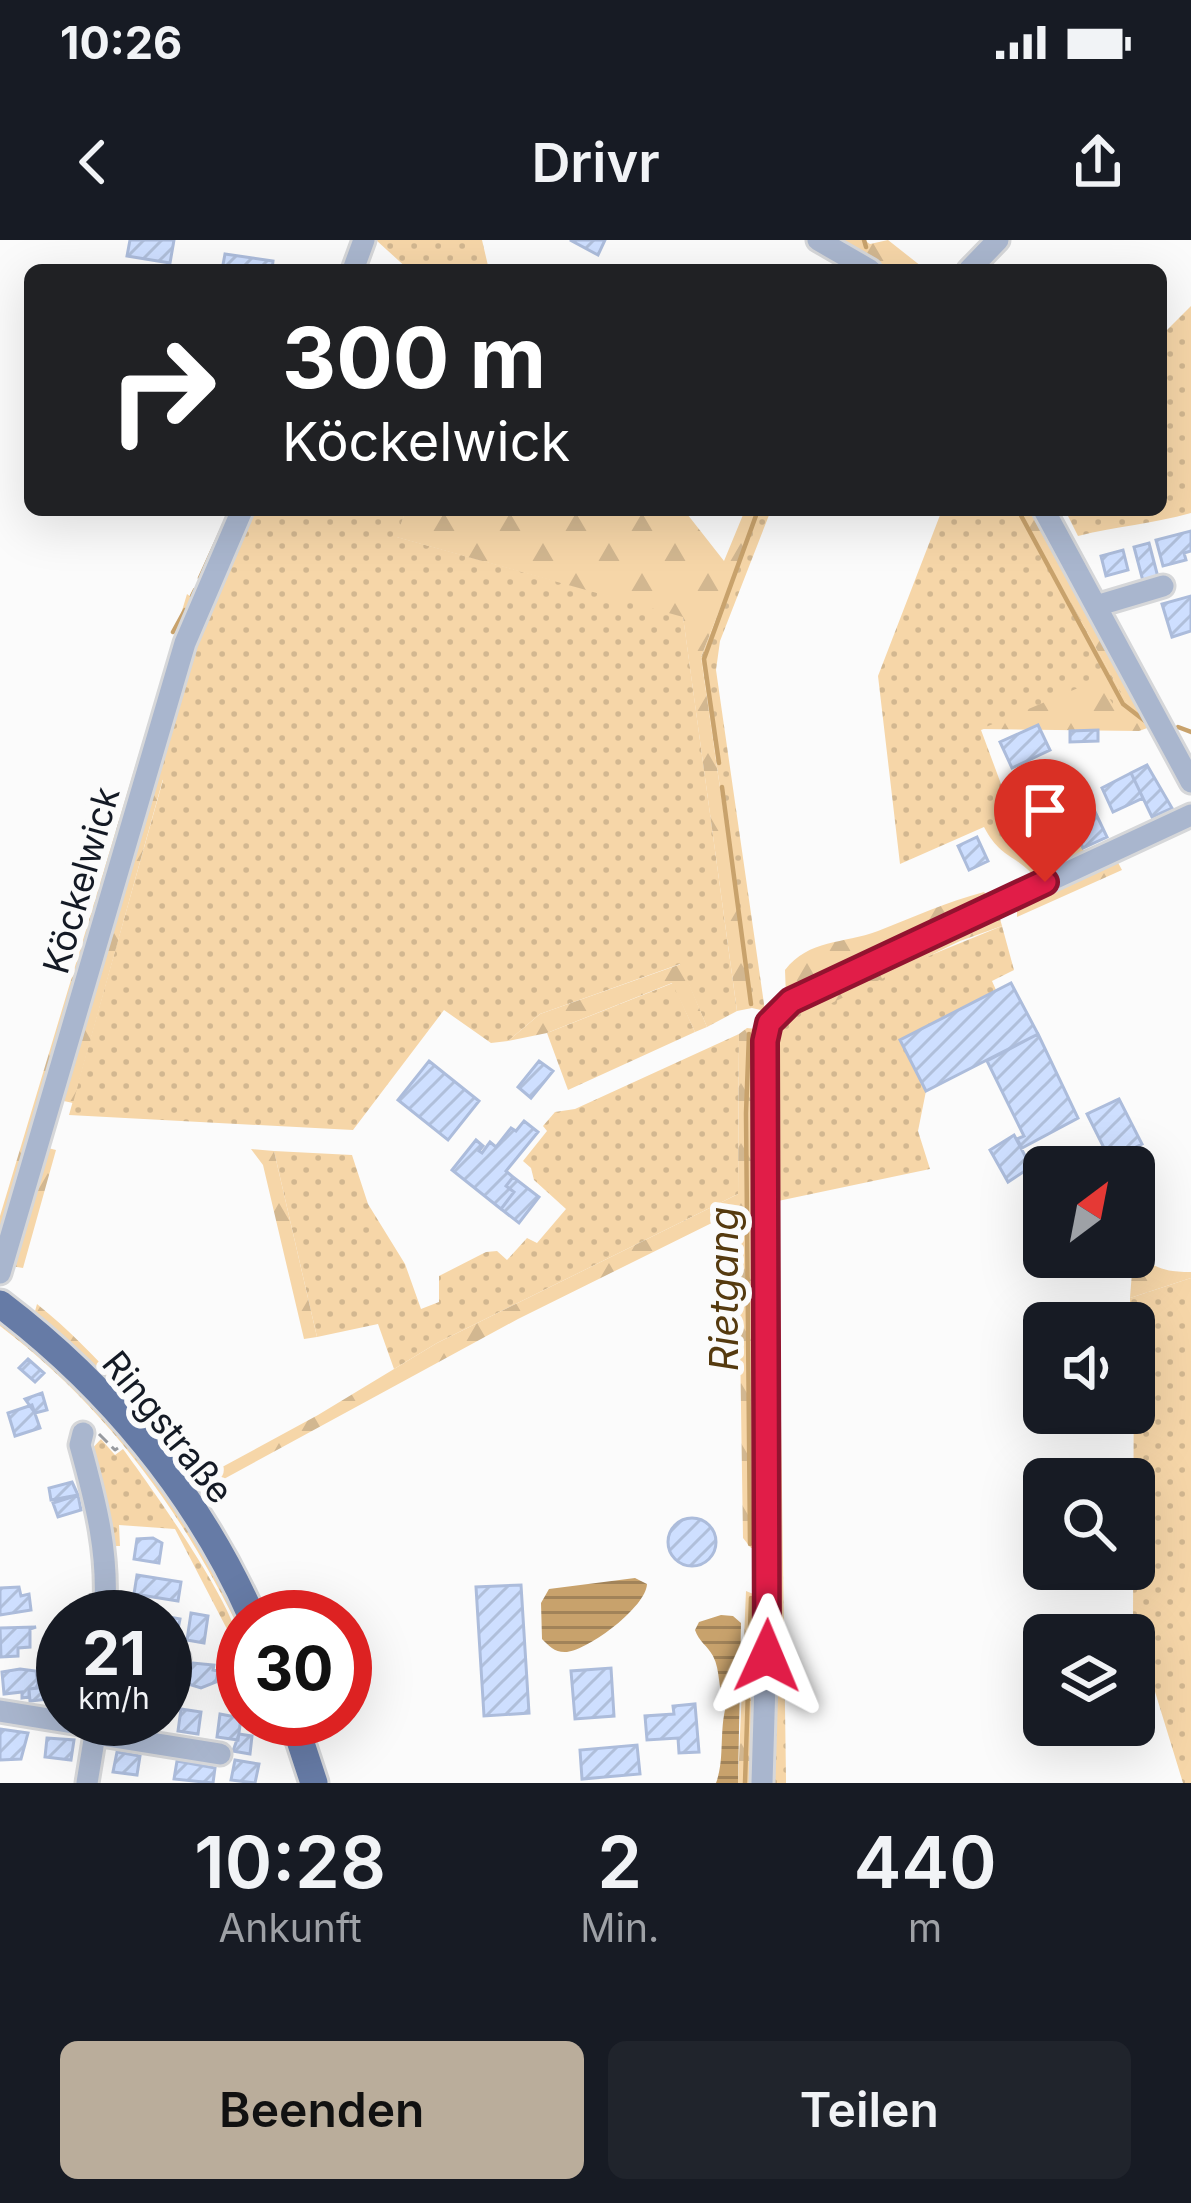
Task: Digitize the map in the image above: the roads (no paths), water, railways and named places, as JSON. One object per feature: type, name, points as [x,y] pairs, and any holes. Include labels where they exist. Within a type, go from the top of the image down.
[{"type":"main road","name":"Ringstraße","points":[[0,1304],[81,1372],[145,1444],[210,1537],[238,1590]]},
{"type":"main road","points":[[302,1746],[314,1783]]},
{"type":"street","points":[[818,240],[860,264]]},
{"type":"street","points":[[975,264],[998,240]]},
{"type":"street","name":"Köckelwick","points":[[0,1273],[185,643],[239,516]]},
{"type":"street","points":[[1047,516],[1191,782]]},
{"type":"street","points":[[1096,606],[1163,586]]},
{"type":"street","points":[[762,1783],[768,1580],[765,1041],[769,1023],[791,1001],[1191,815]]},
{"type":"street","points":[[83,1433],[80,1445],[101,1520],[105,1590]]},
{"type":"street","points":[[0,1711],[36,1717]]},
{"type":"street","points":[[87,1783],[92,1746]]},
{"type":"street","points":[[184,1746],[220,1754]]},
{"type":"waterway","points":[[864,240],[866,247]]},
{"type":"waterway","name":"Rietgang","points":[[719,763],[704,659],[756,516]]},
{"type":"waterway","points":[[1021,516],[1123,704],[1145,721]]},
{"type":"waterway","points":[[200,578],[225,523]]},
{"type":"waterway","points":[[192,596],[195,590]]},
{"type":"waterway","points":[[173,632],[185,610]]},
{"type":"waterway","points":[[1178,727],[1191,732]]},
{"type":"waterway","name":"Rietgang","points":[[722,787],[751,1004]]},
{"type":"waterway","name":"Rietgang","points":[[749,1034],[750,1544]]},
{"type":"waterway","name":"Rietgang","points":[[745,1783],[751,1598]]}]
